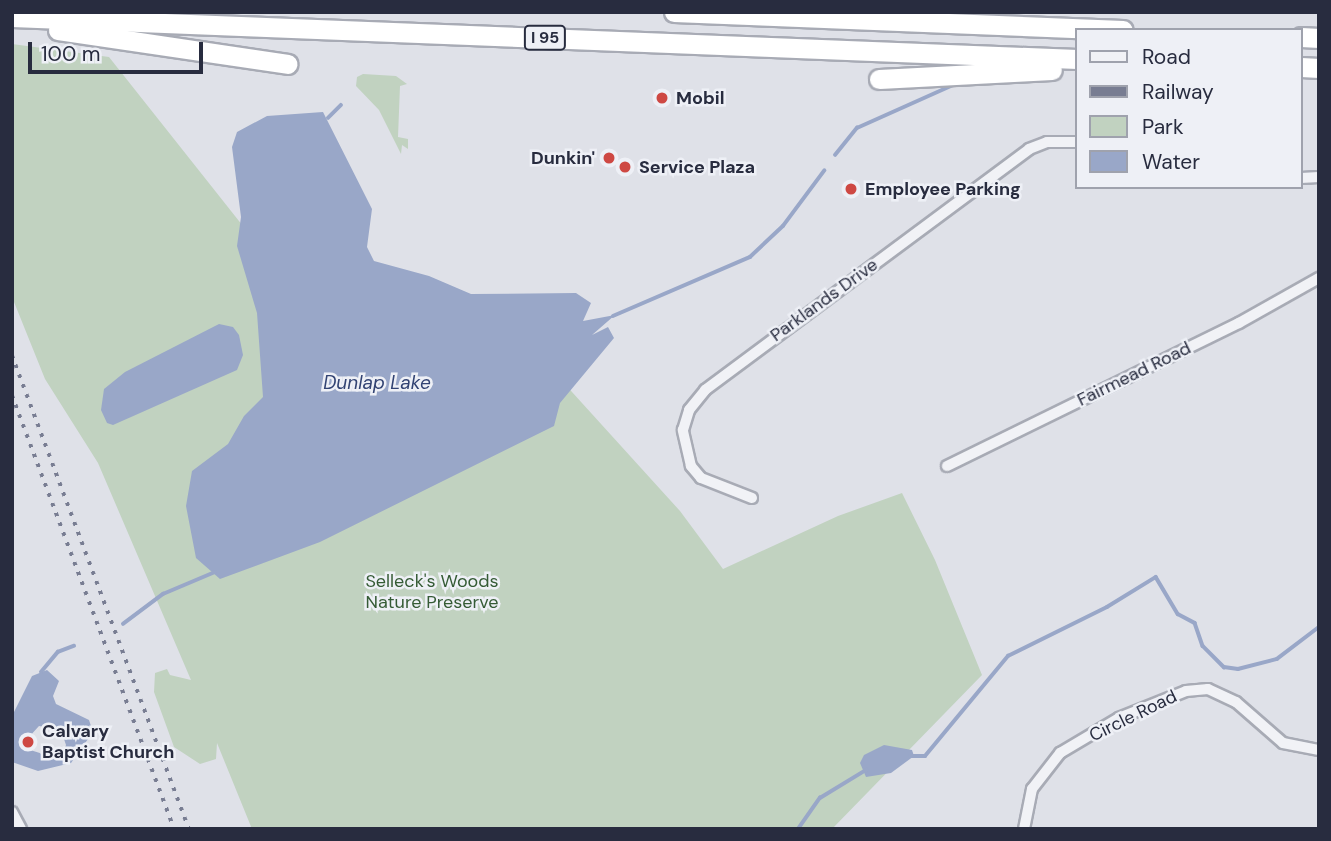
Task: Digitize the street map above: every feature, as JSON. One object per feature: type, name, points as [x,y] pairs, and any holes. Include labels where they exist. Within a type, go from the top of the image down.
[{"type":"highway","points":[[674,12],[1076,28]]},
{"type":"highway","name":"I 95","points":[[12,17],[1076,58]]},
{"type":"highway","points":[[12,24],[287,64]]},
{"type":"highway","points":[[879,79],[1076,69]]},
{"type":"street","name":"Parklands Drive","points":[[751,498],[701,478],[691,466],[683,430],[689,410],[705,390],[1029,149],[1047,142],[1076,142]]},
{"type":"street","name":"Fairmead Road","points":[[947,466],[1239,323],[1319,278]]},
{"type":"street","name":"Circle Road","points":[[1024,829],[1032,789],[1060,753],[1119,719],[1186,691],[1208,689],[1236,702],[1283,743],[1319,750]]},
{"type":"street","points":[[12,812],[21,829]]},
{"type":"green space","name":"Selleck's Woods Nature Preserve","points":[[12,44],[109,57],[350,361],[533,349],[680,511],[723,569],[838,516],[902,493],[935,560],[982,675],[832,829],[252,829],[217,743],[216,759],[200,764],[174,747],[154,692],[155,673],[167,669],[170,675],[191,680],[98,463],[45,379],[12,297]]},
{"type":"green space","points":[[363,74],[396,76],[407,84],[400,86],[398,137],[408,139],[408,149],[402,145],[401,154],[379,110],[356,86],[357,77]]},
{"type":"water","name":"Dunlap Lake","points":[[323,112],[372,209],[367,247],[374,261],[429,276],[471,294],[576,293],[591,303],[583,321],[615,315],[592,335],[608,327],[614,338],[560,403],[554,426],[320,542],[220,579],[196,558],[186,506],[192,471],[228,444],[244,416],[263,397],[257,313],[237,246],[241,217],[232,147],[237,132],[267,116]]},
{"type":"water","points":[[219,324],[233,327],[239,335],[243,355],[237,370],[113,425],[107,423],[101,410],[104,389],[125,372]]},
{"type":"water","points":[[47,670],[59,681],[53,696],[56,704],[89,720],[93,732],[71,763],[38,771],[12,762],[12,716],[32,676]],"holes":[[[39,726],[61,730],[66,745],[63,753],[43,754],[27,749],[29,737]]]},
{"type":"water","points":[[884,745],[912,750],[914,756],[891,773],[866,777],[860,763],[864,755]]},
{"type":"waterway","points":[[835,155],[857,128],[951,86]]},
{"type":"waterway","points":[[328,118],[341,105]]},
{"type":"waterway","points":[[613,316],[750,257],[783,226],[824,171]]},
{"type":"waterway","points":[[123,624],[163,594],[215,572]]},
{"type":"waterway","points":[[910,756],[925,756],[1008,656],[1107,607],[1156,577],[1178,614],[1195,623],[1203,646],[1224,667],[1238,669],[1277,659],[1319,627]]},
{"type":"waterway","points":[[41,672],[58,652],[74,646]]},
{"type":"waterway","points":[[798,829],[820,798],[866,770]]},
{"type":"railway","points":[[12,355],[189,829]]},
{"type":"railway","points":[[12,395],[174,829]]},
{"type":"place","name":"Mobil","points":[[662,98]]},
{"type":"place","name":"Dunkin'","points":[[609,158]]},
{"type":"place","name":"Service Plaza","points":[[625,167]]},
{"type":"place","name":"Employee Parking","points":[[851,189]]},
{"type":"place","name":"Calvary Baptist Church","points":[[28,742]]}]
